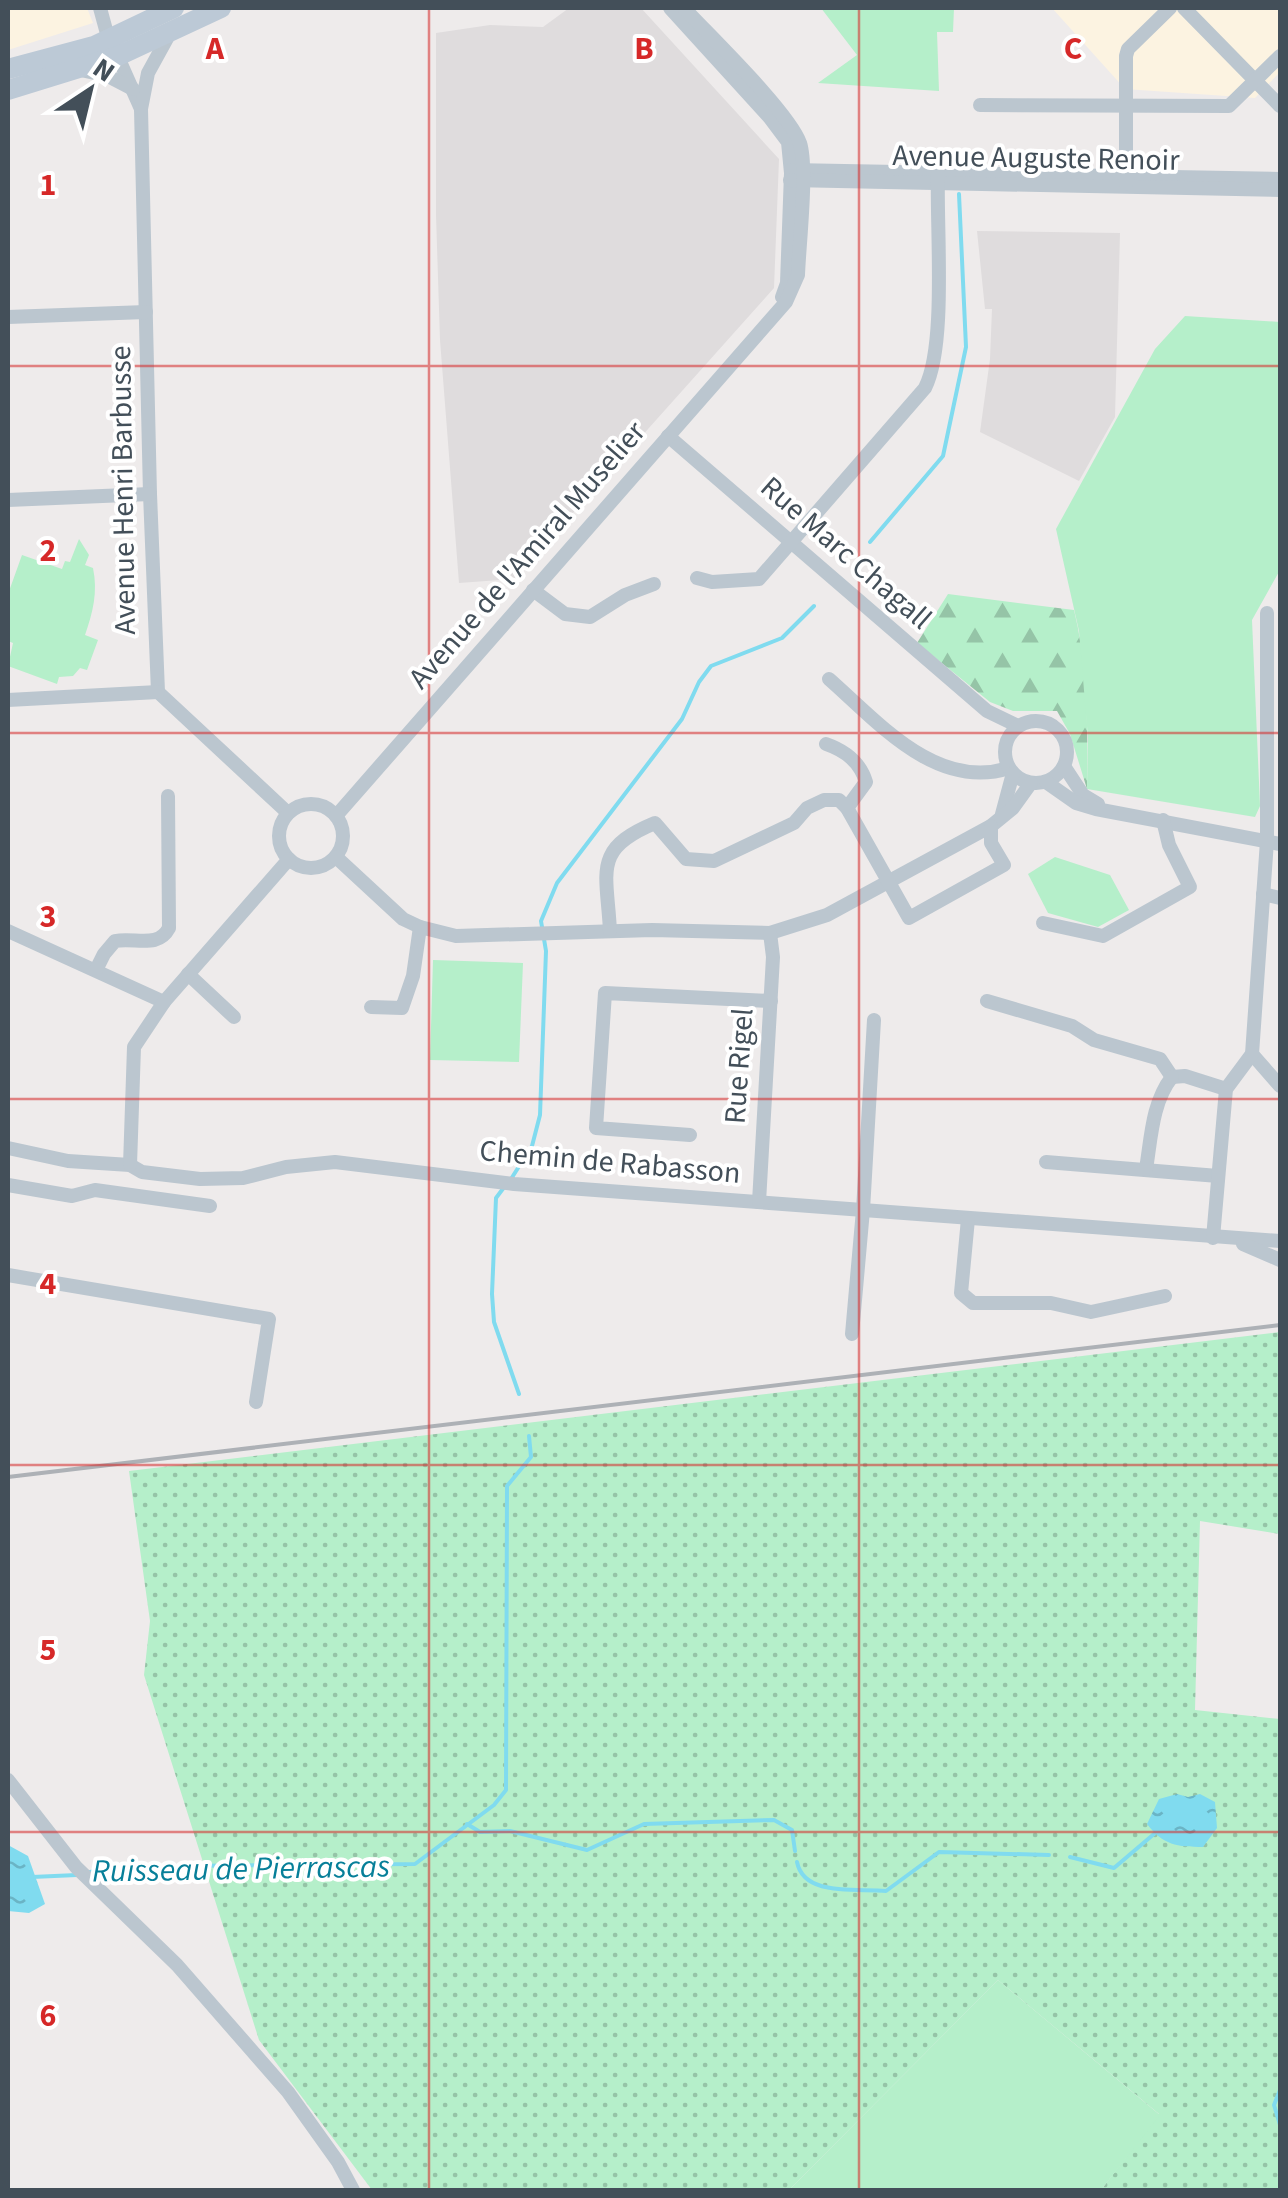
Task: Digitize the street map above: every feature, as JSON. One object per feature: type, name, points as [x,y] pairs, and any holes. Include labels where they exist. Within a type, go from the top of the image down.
[{"type":"main road","points":[[8,90],[81,70],[174,8]]},
{"type":"main road","points":[[8,69],[171,32],[221,8]]},
{"type":"street","points":[[670,8],[782,132],[796,175]]},
{"type":"street","points":[[684,8],[793,130],[800,142],[796,175]]},
{"type":"street","points":[[1126,182],[1128,49],[1170,8]]},
{"type":"street","points":[[1184,8],[1280,106]]},
{"type":"street","points":[[101,10],[121,44],[148,73]]},
{"type":"street","name":"Avenue Henri Barbusse","points":[[158,692],[141,110],[148,73],[171,32]]},
{"type":"street","name":"Avenue Henri Barbusse","points":[[121,44],[141,110]]},
{"type":"street","points":[[980,105],[1229,106],[1280,56]]},
{"type":"street","points":[[81,70],[108,76],[133,90]]},
{"type":"street","name":"Avenue Auguste Renoir","points":[[796,175],[1126,182],[1280,179]]},
{"type":"street","name":"Avenue de l'Amiral Muselier","points":[[336,816],[786,302],[798,275],[796,175]]},
{"type":"street","points":[[696,578],[712,582],[759,578],[925,388],[933,373],[936,344],[938,179]]},
{"type":"street","name":"Avenue Auguste Renoir","points":[[1126,182],[1280,190]]},
{"type":"street","points":[[8,317],[146,312]]},
{"type":"street","name":"Rue Marc Chagall","points":[[668,436],[987,711],[1007,740]]},
{"type":"street","points":[[8,500],[150,494]]},
{"type":"street","points":[[533,590],[564,614],[590,618],[625,595],[654,584]]},
{"type":"street","points":[[1213,1238],[1226,1090],[1252,1054],[1263,894],[1274,843],[1267,613]]},
{"type":"street","points":[[829,678],[928,762],[970,774],[1011,771],[1076,802],[1274,843]]},
{"type":"street","points":[[8,700],[158,692],[288,813]]},
{"type":"street","name":"Rue Marc Chagall","points":[[987,711],[1018,726]]},
{"type":"street","points":[[610,930],[607,867],[612,848],[630,833],[655,823],[686,859],[714,861],[794,823],[808,808],[824,800],[839,800],[848,808],[908,918],[1004,865],[991,844],[1011,771],[1004,754],[1007,740],[1018,726],[1035,721],[1053,726],[1064,739],[1064,766],[1083,795],[1108,809]]},
{"type":"street","points":[[826,744],[842,750],[864,775],[866,782],[848,808]]},
{"type":"street","points":[[336,857],[386,906],[420,927],[456,936],[610,930],[770,933],[827,915],[995,823],[1038,782],[1064,766]]},
{"type":"street","points":[[96,970],[116,941],[152,942],[169,928],[168,796]]},
{"type":"street","points":[[312,803],[330,809],[336,816],[343,832],[336,857],[318,868],[289,859],[279,837],[282,820],[288,813],[312,803]]},
{"type":"street","points":[[1042,923],[1103,936],[1190,887],[1169,845],[1163,820]]},
{"type":"street","points":[[130,1165],[134,1047],[164,1002],[289,859]]},
{"type":"street","points":[[1263,894],[1280,898]]},
{"type":"street","points":[[372,1007],[402,1008],[413,976],[420,927]]},
{"type":"street","points":[[8,931],[164,1002]]},
{"type":"street","name":"Rue Rigel","points":[[760,1202],[771,1001],[770,933]]},
{"type":"street","points":[[188,974],[234,1018]]},
{"type":"street","points":[[690,1135],[596,1128],[605,993],[771,1001]]},
{"type":"street","points":[[987,1001],[1072,1026],[1094,1040],[1160,1059],[1172,1078]]},
{"type":"street","points":[[852,1334],[874,1020]]},
{"type":"street","points":[[1252,1054],[1280,1086]]},
{"type":"street","points":[[1146,1169],[1158,1104],[1163,1088],[1172,1078],[1185,1076],[1226,1090]]},
{"type":"street","name":"Chemin de Rabasson","points":[[8,1148],[68,1161],[130,1165],[142,1172],[200,1179],[243,1178],[286,1166],[336,1162],[494,1182],[774,1206],[1280,1241]]},
{"type":"street","points":[[1046,1162],[1218,1176]]},
{"type":"street","points":[[8,1186],[72,1196],[95,1190],[210,1206]]},
{"type":"street","points":[[968,1218],[962,1293],[973,1303],[1052,1303],[1091,1312],[1165,1296]]},
{"type":"street","name":"Chemin de Rabasson","points":[[1213,1238],[1261,1250],[1280,1260]]},
{"type":"street","points":[[8,1276],[269,1319],[256,1402]]},
{"type":"street","points":[[8,1780],[76,1867],[177,1965],[288,2092],[354,2190]]},
{"type":"shaded area","points":[[8,8],[87,8],[93,23],[8,50]]},
{"type":"shaded area","points":[[569,8],[641,8],[779,159],[774,288],[514,579],[459,583],[440,340],[436,33],[490,25],[543,27]]},
{"type":"shaded area","points":[[1052,8],[1280,8],[1280,72],[1255,98],[1125,89]]},
{"type":"shaded area","points":[[977,231],[1120,233],[1115,417],[1079,481],[980,432],[992,309],[985,309]]},
{"type":"green space","points":[[821,8],[954,8],[953,32],[937,32],[939,91],[818,83],[857,55]]},
{"type":"green space","points":[[1185,316],[1280,322],[1280,570],[1252,620],[1260,806],[1255,817],[1087,789],[1088,738],[1079,631],[1056,529],[1155,349]]},
{"type":"green space","points":[[79,539],[89,555],[85,565],[93,568],[95,585],[85,635],[98,640],[87,670],[80,668],[73,676],[59,677],[57,684],[8,666],[13,643],[8,641],[8,594],[22,555],[62,569],[65,561],[70,562]]},
{"type":"green space","points":[[948,594],[1074,610],[1085,676],[1087,789],[1070,734],[1057,711],[1013,711],[990,702],[917,643]]},
{"type":"green space","points":[[1055,857],[1110,875],[1129,910],[1098,927],[1048,913],[1028,874]]},
{"type":"green space","points":[[433,960],[523,963],[519,1062],[430,1060]]},
{"type":"green space","points":[[1280,1332],[1280,1534],[1200,1521],[1195,1710],[1280,1719],[1280,2190],[1101,2190],[1159,2114],[998,1980],[789,2190],[372,2190],[259,2040],[144,1675],[150,1621],[129,1471]]},
{"type":"green space","points":[[998,1980],[1160,2115],[1101,2190],[789,2190]]},
{"type":"water","points":[[1200,1794],[1215,1802],[1217,1828],[1203,1847],[1171,1843],[1147,1824],[1159,1799]]},
{"type":"water","points":[[8,1845],[28,1856],[45,1904],[29,1913],[8,1911]]},
{"type":"waterway","name":"Ruisseau de Pierrascas","points":[[870,542],[943,456],[966,347],[959,194]]},
{"type":"waterway","name":"Ruisseau de Pierrascas","points":[[511,1179],[532,1146],[540,1115],[546,951],[541,921],[557,883],[682,719],[711,666],[782,638],[814,606]]},
{"type":"waterway","name":"Ruisseau de Pierrascas","points":[[505,1186],[496,1198],[492,1294],[494,1322],[519,1394]]},
{"type":"waterway","name":"Ruisseau de Pierrascas","points":[[86,1873],[178,1866],[415,1864],[494,1805],[506,1790],[507,1486],[531,1457],[529,1436]]},
{"type":"waterway","points":[[467,1824],[480,1832],[510,1831],[587,1850],[644,1824],[774,1820],[792,1830],[795,1851]]},
{"type":"waterway","points":[[1070,1857],[1114,1868],[1154,1834]]},
{"type":"waterway","points":[[797,1862],[802,1873],[820,1886],[886,1891],[939,1852],[1049,1855]]},
{"type":"waterway","name":"Ruisseau de Pierrascas","points":[[32,1877],[77,1875]]},
{"type":"waterway","points":[[1280,2090],[1274,2105],[1280,2125]]},
{"type":"railway","points":[[8,1477],[1280,1325]]}]
